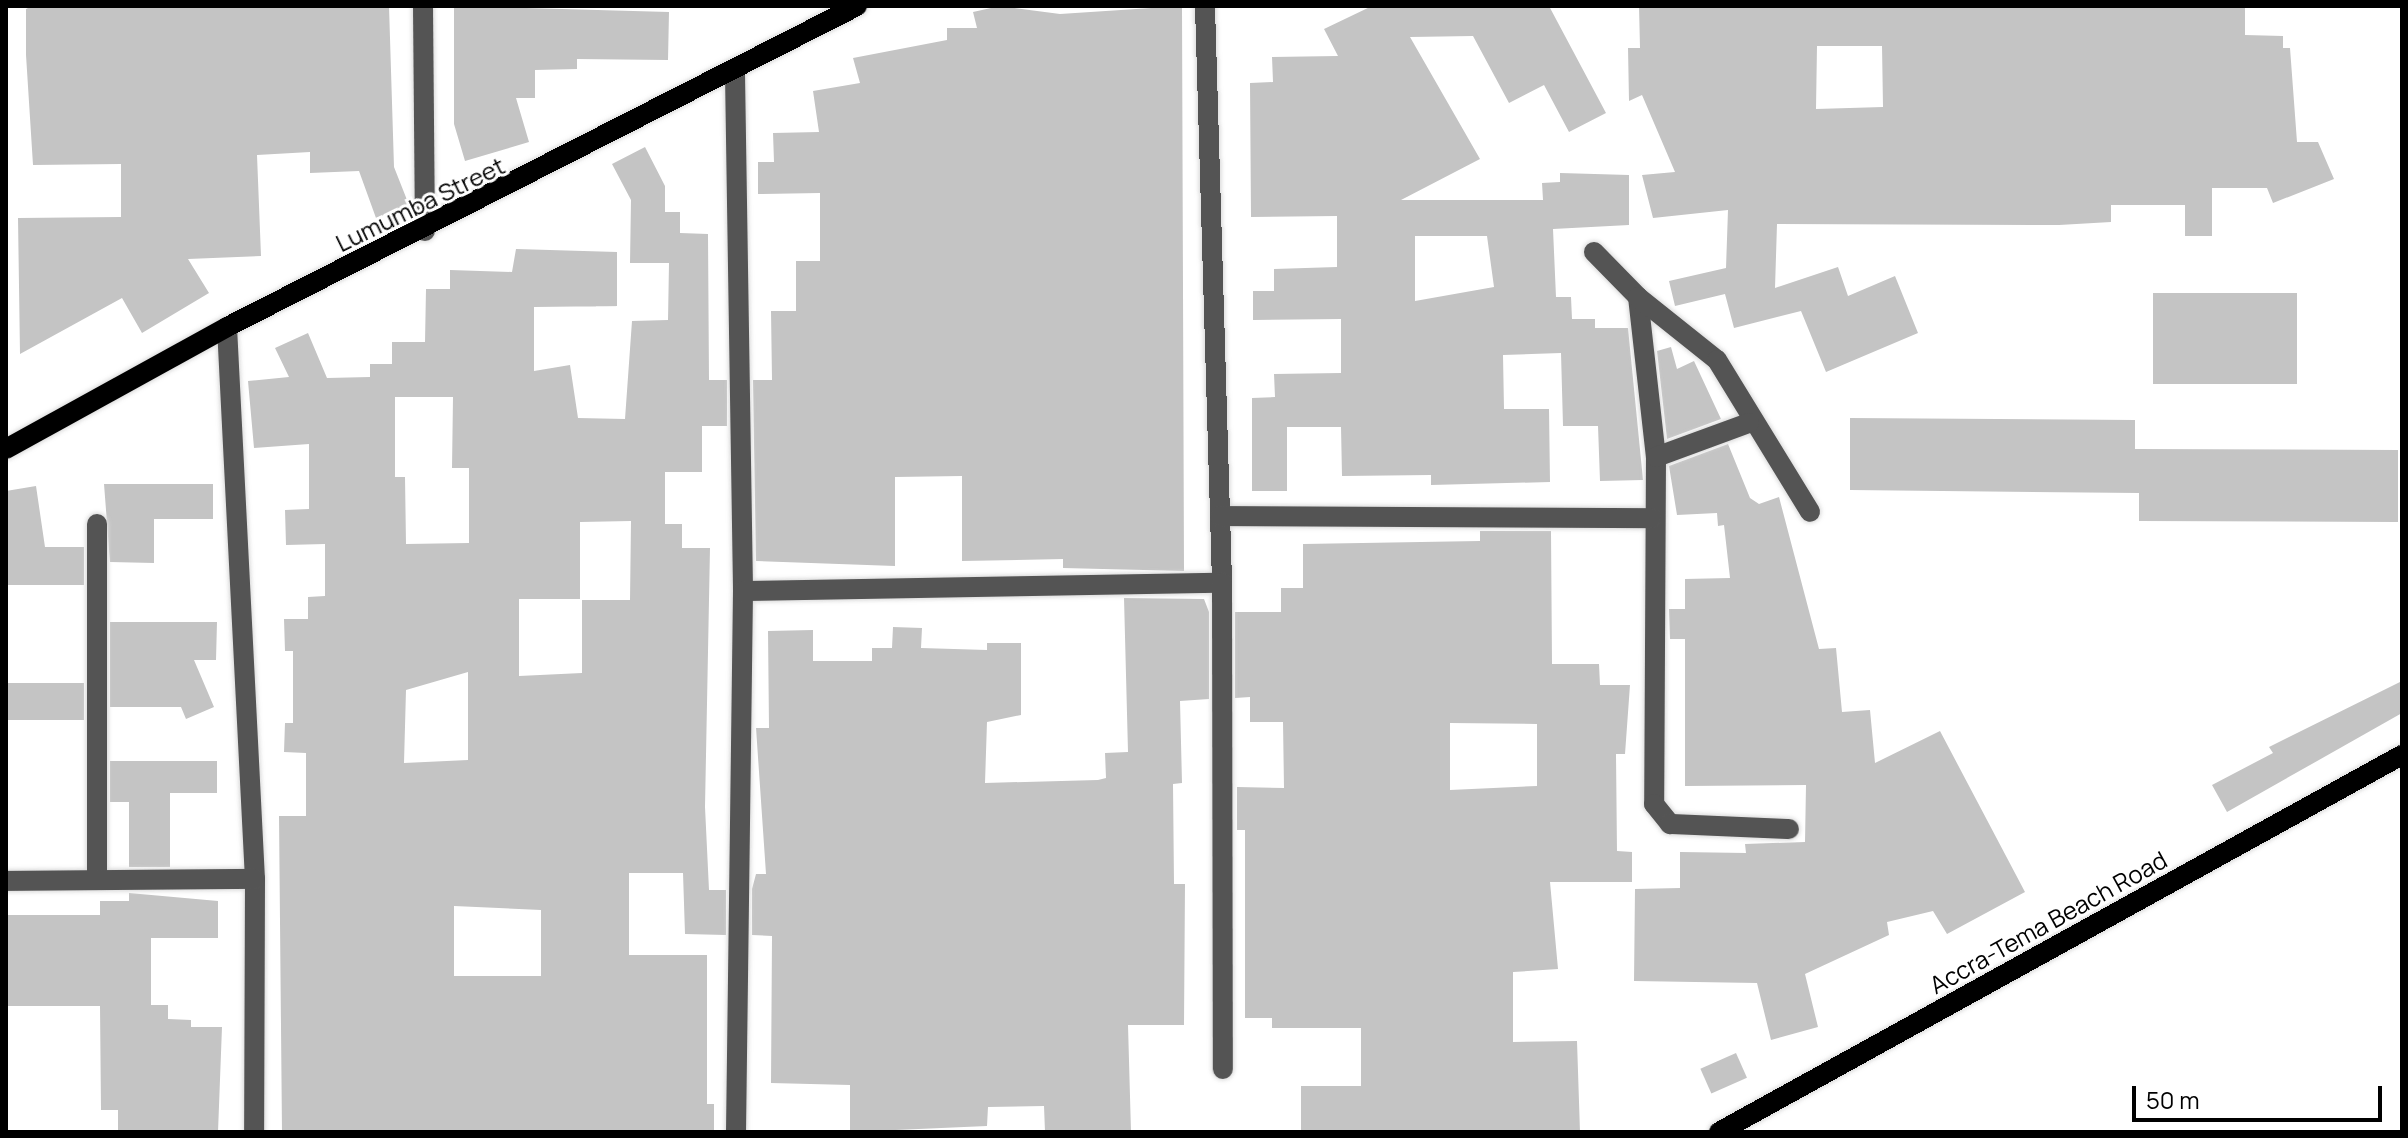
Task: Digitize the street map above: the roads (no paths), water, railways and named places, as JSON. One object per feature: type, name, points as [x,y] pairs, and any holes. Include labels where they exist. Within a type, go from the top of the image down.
[{"type":"main road","name":"Lumumba Street","points":[[6,449],[227,327],[735,74],[857,6]]},
{"type":"main road","name":"Accra-Tema Beach Road","points":[[1719,1132],[2402,755]]},
{"type":"street","points":[[423,6],[425,231]]},
{"type":"street","points":[[1205,6],[1222,583],[1223,1069]]},
{"type":"street","points":[[735,74],[743,591],[736,1132]]},
{"type":"street","points":[[1594,252],[1638,297],[1717,360],[1749,423],[1810,512]]},
{"type":"street","points":[[1638,297],[1656,457],[1651,518],[1654,804],[1670,824],[1789,829]]},
{"type":"street","points":[[227,327],[255,879],[254,1132]]},
{"type":"street","points":[[1656,457],[1749,423]]},
{"type":"street","points":[[1220,516],[1651,518]]},
{"type":"street","points":[[97,524],[97,880]]},
{"type":"street","points":[[743,591],[1222,583]]},
{"type":"street","points":[[6,881],[255,879]]}]
